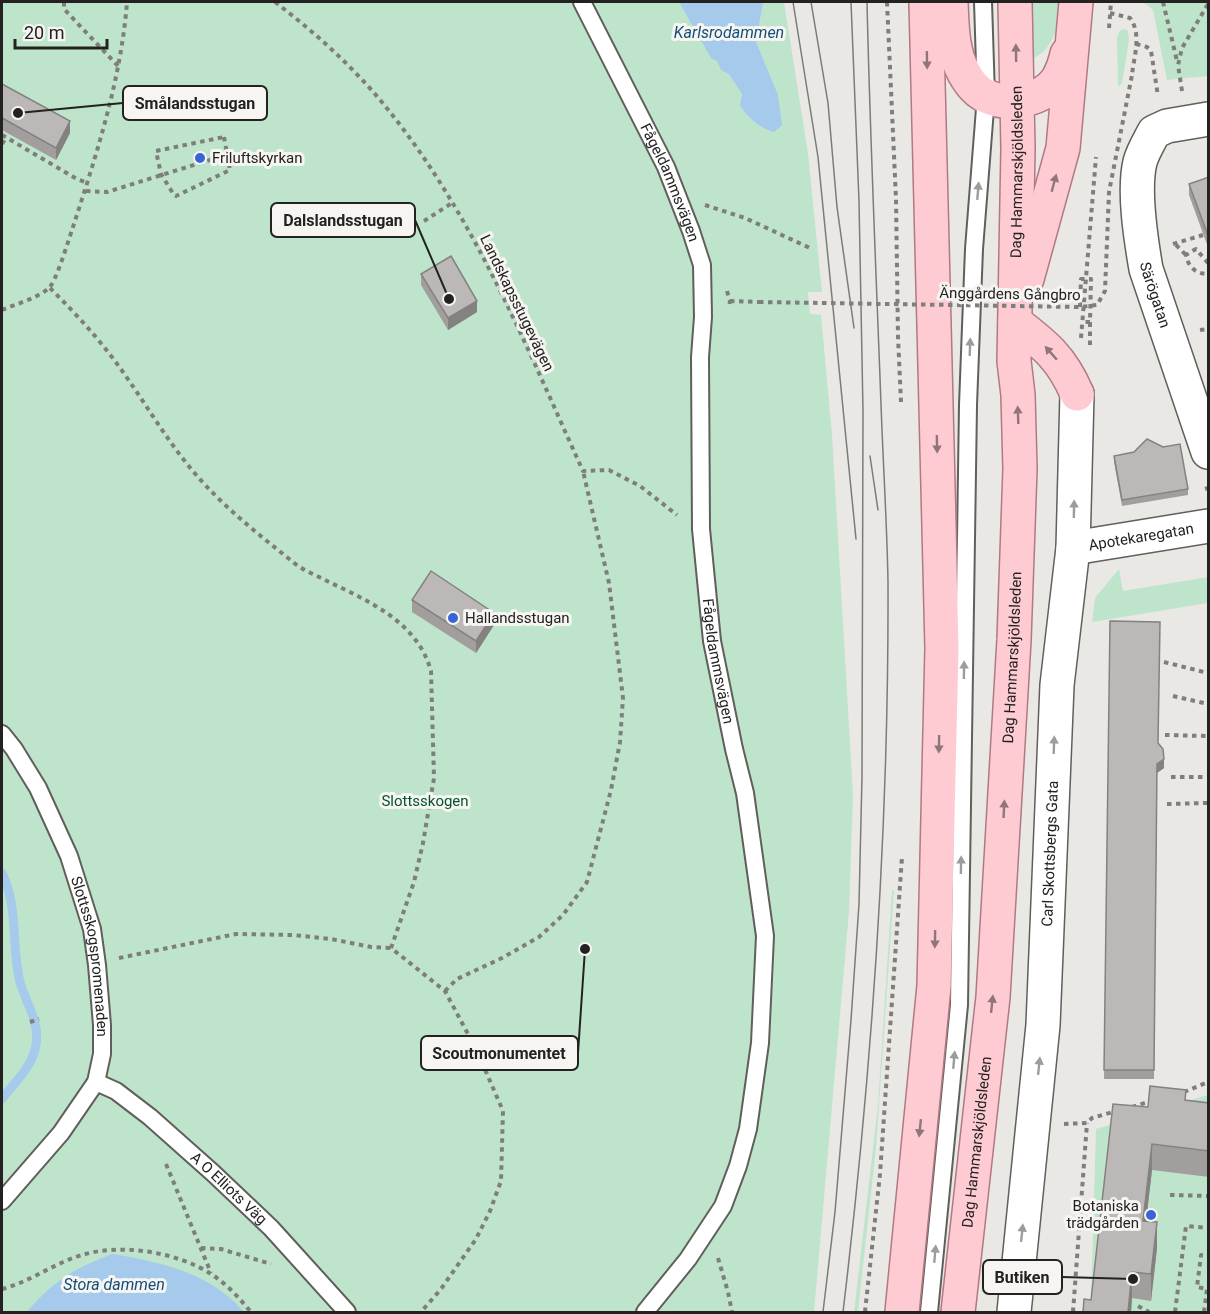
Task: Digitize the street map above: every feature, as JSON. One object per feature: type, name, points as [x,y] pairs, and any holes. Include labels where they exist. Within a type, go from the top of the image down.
[{"type":"main road","points":[[902,1312],[934,986],[942,648],[926,2]]},
{"type":"main road","points":[[951,2],[952,32],[957,58],[964,74],[973,86],[1001,99],[1035,97],[1046,91],[1064,68],[1071,38]]},
{"type":"main road","name":"Dag Hammarskjöldsleden","points":[[958,1312],[993,997],[1014,640],[1020,469],[1014,361],[1018,149],[1001,99],[1015,2]]},
{"type":"main road","points":[[1076,2],[1063,148],[1015,321],[1049,348],[1070,378],[1077,394]]},
{"type":"street","name":"Särögatan","points":[[1179,125],[1140,163],[1138,185],[1141,240],[1146,269],[1209,452]]},
{"type":"street","name":"Carl Skottsbergs Gata","points":[[1014,1312],[1043,1025],[1057,685],[1074,548],[1077,394]]},
{"type":"street","name":"Apotekaregatan","points":[[1074,548],[1209,526]]},
{"type":"lane","name":"Fågeldammsvägen","points":[[582,2],[666,167],[698,254],[703,281],[700,357],[701,529],[712,641],[745,793],[765,936],[760,1043],[748,1129],[738,1166],[723,1206],[700,1241],[645,1312]]},
{"type":"lane","points":[[930,1312],[959,1005],[968,405],[974,249],[1001,99],[983,2]]},
{"type":"lane","name":"Slottsskogspromenaden","points":[[2,734],[38,788],[69,856],[92,929],[102,1025],[102,1054],[96,1082],[61,1133],[2,1201]]},
{"type":"lane","name":"A O Elliots Väg","points":[[96,1082],[116,1091],[150,1117],[213,1173],[271,1228],[347,1312]]},
{"type":"path","points":[[64,2],[64,9],[118,66]]},
{"type":"path","points":[[2,310],[50,288],[65,252],[86,191],[118,66],[125,31],[127,2]]},
{"type":"path","name":"Landskapsstugevägen","points":[[275,2],[341,58],[381,100],[410,138],[488,264],[583,471],[609,583],[623,698],[620,742],[587,882],[563,915],[539,937],[502,958],[457,979],[445,991]]},
{"type":"path","points":[[887,2],[902,408]]},
{"type":"path","points":[[1108,36],[1111,2]]},
{"type":"path","points":[[1163,2],[1178,65],[1179,125]]},
{"type":"path","points":[[1178,65],[1182,48],[1209,3]]},
{"type":"path","points":[[1110,13],[1130,18],[1137,31],[1136,44],[1147,47],[1151,51],[1156,88],[1179,125]]},
{"type":"path","name":"Änggårdens Gångbro","points":[[730,302],[1080,307],[1097,305],[1105,291],[1109,192],[1136,44]]},
{"type":"path","points":[[2,144],[4,136],[77,179],[88,183]]},
{"type":"path","points":[[224,137],[226,155],[230,170],[176,196],[161,174],[156,151],[224,137]]},
{"type":"path","points":[[1080,346],[1096,151]]},
{"type":"path","points":[[86,191],[107,192],[226,155]]},
{"type":"path","points":[[678,197],[745,218],[810,248]]},
{"type":"path","points":[[424,221],[452,203]]},
{"type":"path","points":[[1203,235],[1177,243],[1192,269],[1202,274],[1209,274]]},
{"type":"path","points":[[1186,255],[1196,249],[1209,262]]},
{"type":"path","points":[[1080,307],[1081,279],[1090,279],[1090,345]]},
{"type":"path","points":[[50,288],[108,351],[165,435],[223,505],[298,566],[394,616],[408,629],[427,659],[431,671],[434,778],[414,882],[391,948]]},
{"type":"path","points":[[1082,322],[1090,322]]},
{"type":"path","points":[[583,471],[609,470],[640,486],[684,520],[701,529]]},
{"type":"path","points":[[1164,662],[1193,671],[1209,672]]},
{"type":"path","points":[[1173,696],[1209,704]]},
{"type":"path","points":[[1165,735],[1209,736]]},
{"type":"path","points":[[1171,777],[1209,777]]},
{"type":"path","points":[[1167,804],[1209,803]]},
{"type":"path","points":[[864,1312],[880,1174],[903,850]]},
{"type":"path","points":[[97,965],[138,954],[236,934],[293,935],[391,948],[445,991],[477,1051],[503,1111],[501,1181],[476,1239],[441,1289],[421,1312]]},
{"type":"path","points":[[30,1022],[39,1019]]},
{"type":"path","points":[[1179,1093],[1209,1082]]},
{"type":"path","points":[[1073,1312],[1087,1123],[1092,1118],[1158,1099]]},
{"type":"path","points":[[1033,1124],[1087,1123]]},
{"type":"path","points":[[164,1158],[211,1274]]},
{"type":"path","points":[[1170,1195],[1209,1196]]},
{"type":"path","points":[[1175,1312],[1186,1226],[1209,1228]]},
{"type":"path","points":[[700,1241],[715,1253],[719,1261],[732,1312]]},
{"type":"path","points":[[201,1248],[221,1250],[274,1265]]},
{"type":"path","points":[[2,1289],[80,1255],[97,1251],[140,1250],[174,1257],[211,1274],[234,1293],[251,1312]]},
{"type":"path","points":[[1204,1312],[1208,1289],[1197,1287],[1201,1256],[1209,1256]]},
{"type":"path","points":[[1138,1306],[1149,1312]]},
{"type":"green space","name":"Slottsskogen","points":[[2,2],[784,2],[808,153],[822,292],[808,292],[810,314],[821,315],[832,434],[853,795],[849,912],[814,1312],[2,1312]]},
{"type":"green space","points":[[1032,2],[1059,2],[1058,18],[1051,41],[1047,48],[1034,58]]},
{"type":"green space","points":[[1143,2],[1208,2],[1208,76],[1167,80],[1153,10]]},
{"type":"green space","points":[[1120,30],[1128,31],[1129,40],[1122,83],[1118,87],[1117,38]]},
{"type":"green space","points":[[1119,569],[1123,591],[1208,577],[1208,603],[1092,622],[1095,598]]},
{"type":"green space","points":[[892,890],[894,890],[876,1148],[858,1312],[854,1312],[878,1105]]},
{"type":"green space","name":"Botaniska trädgården","points":[[1208,1095],[1208,1312],[1086,1312],[1091,1302],[1096,1129]]},
{"type":"water","name":"Karlsrodammen","points":[[679,2],[763,2],[756,42],[778,95],[782,125],[774,132],[755,122],[740,106],[742,94],[729,74],[721,70],[717,61],[711,58]]},
{"type":"water","name":"Stora dammen","points":[[112,1254],[184,1271],[216,1288],[244,1312],[27,1312],[46,1292],[65,1277]]},
{"type":"building","points":[[2,84],[70,121],[56,148],[2,118]]},
{"type":"building","points":[[1209,177],[1209,238],[1189,184]]},
{"type":"building","points":[[451,256],[477,301],[448,318],[421,274]]},
{"type":"building","points":[[1147,439],[1163,447],[1180,444],[1188,489],[1122,500],[1114,456],[1134,452]]},
{"type":"building","name":"Hallandsstugan","points":[[431,571],[494,613],[476,641],[412,600]]},
{"type":"building","points":[[1110,621],[1160,622],[1158,743],[1163,749],[1164,759],[1157,764],[1154,1070],[1104,1070]]},
{"type":"building","points":[[1150,1086],[1186,1090],[1185,1100],[1209,1103],[1209,1151],[1152,1144],[1143,1221],[1157,1222],[1151,1274],[1132,1272],[1128,1312],[1083,1312],[1084,1299],[1091,1300],[1113,1104],[1148,1107]]},
{"type":"waterway","points":[[2,873],[11,900],[17,968],[34,1020],[37,1037],[31,1060],[2,1099]]},
{"type":"tram line","points":[[793,2],[818,157],[856,539]]},
{"type":"tram line","points":[[811,2],[828,103],[837,207],[854,328]]},
{"type":"tram line","points":[[823,1312],[835,1212],[851,1020],[859,904],[862,777],[863,411],[859,201],[851,2]]},
{"type":"tram line","points":[[843,1312],[862,1130],[877,948],[888,674],[888,582],[867,2]]},
{"type":"tram line","points":[[870,456],[878,510]]},
{"type":"place","name":"Smålandsstugan","points":[[18,113]]},
{"type":"place","name":"Friluftskyrkan","points":[[200,158]]},
{"type":"place","name":"Dalslandsstugan","points":[[449,299]]},
{"type":"place","name":"Hallandsstugan","points":[[453,618]]},
{"type":"place","name":"Scoutmonumentet","points":[[585,949]]},
{"type":"place","name":"Botaniska trädgården","points":[[1151,1215]]},
{"type":"place","name":"Butiken","points":[[1133,1279]]}]
